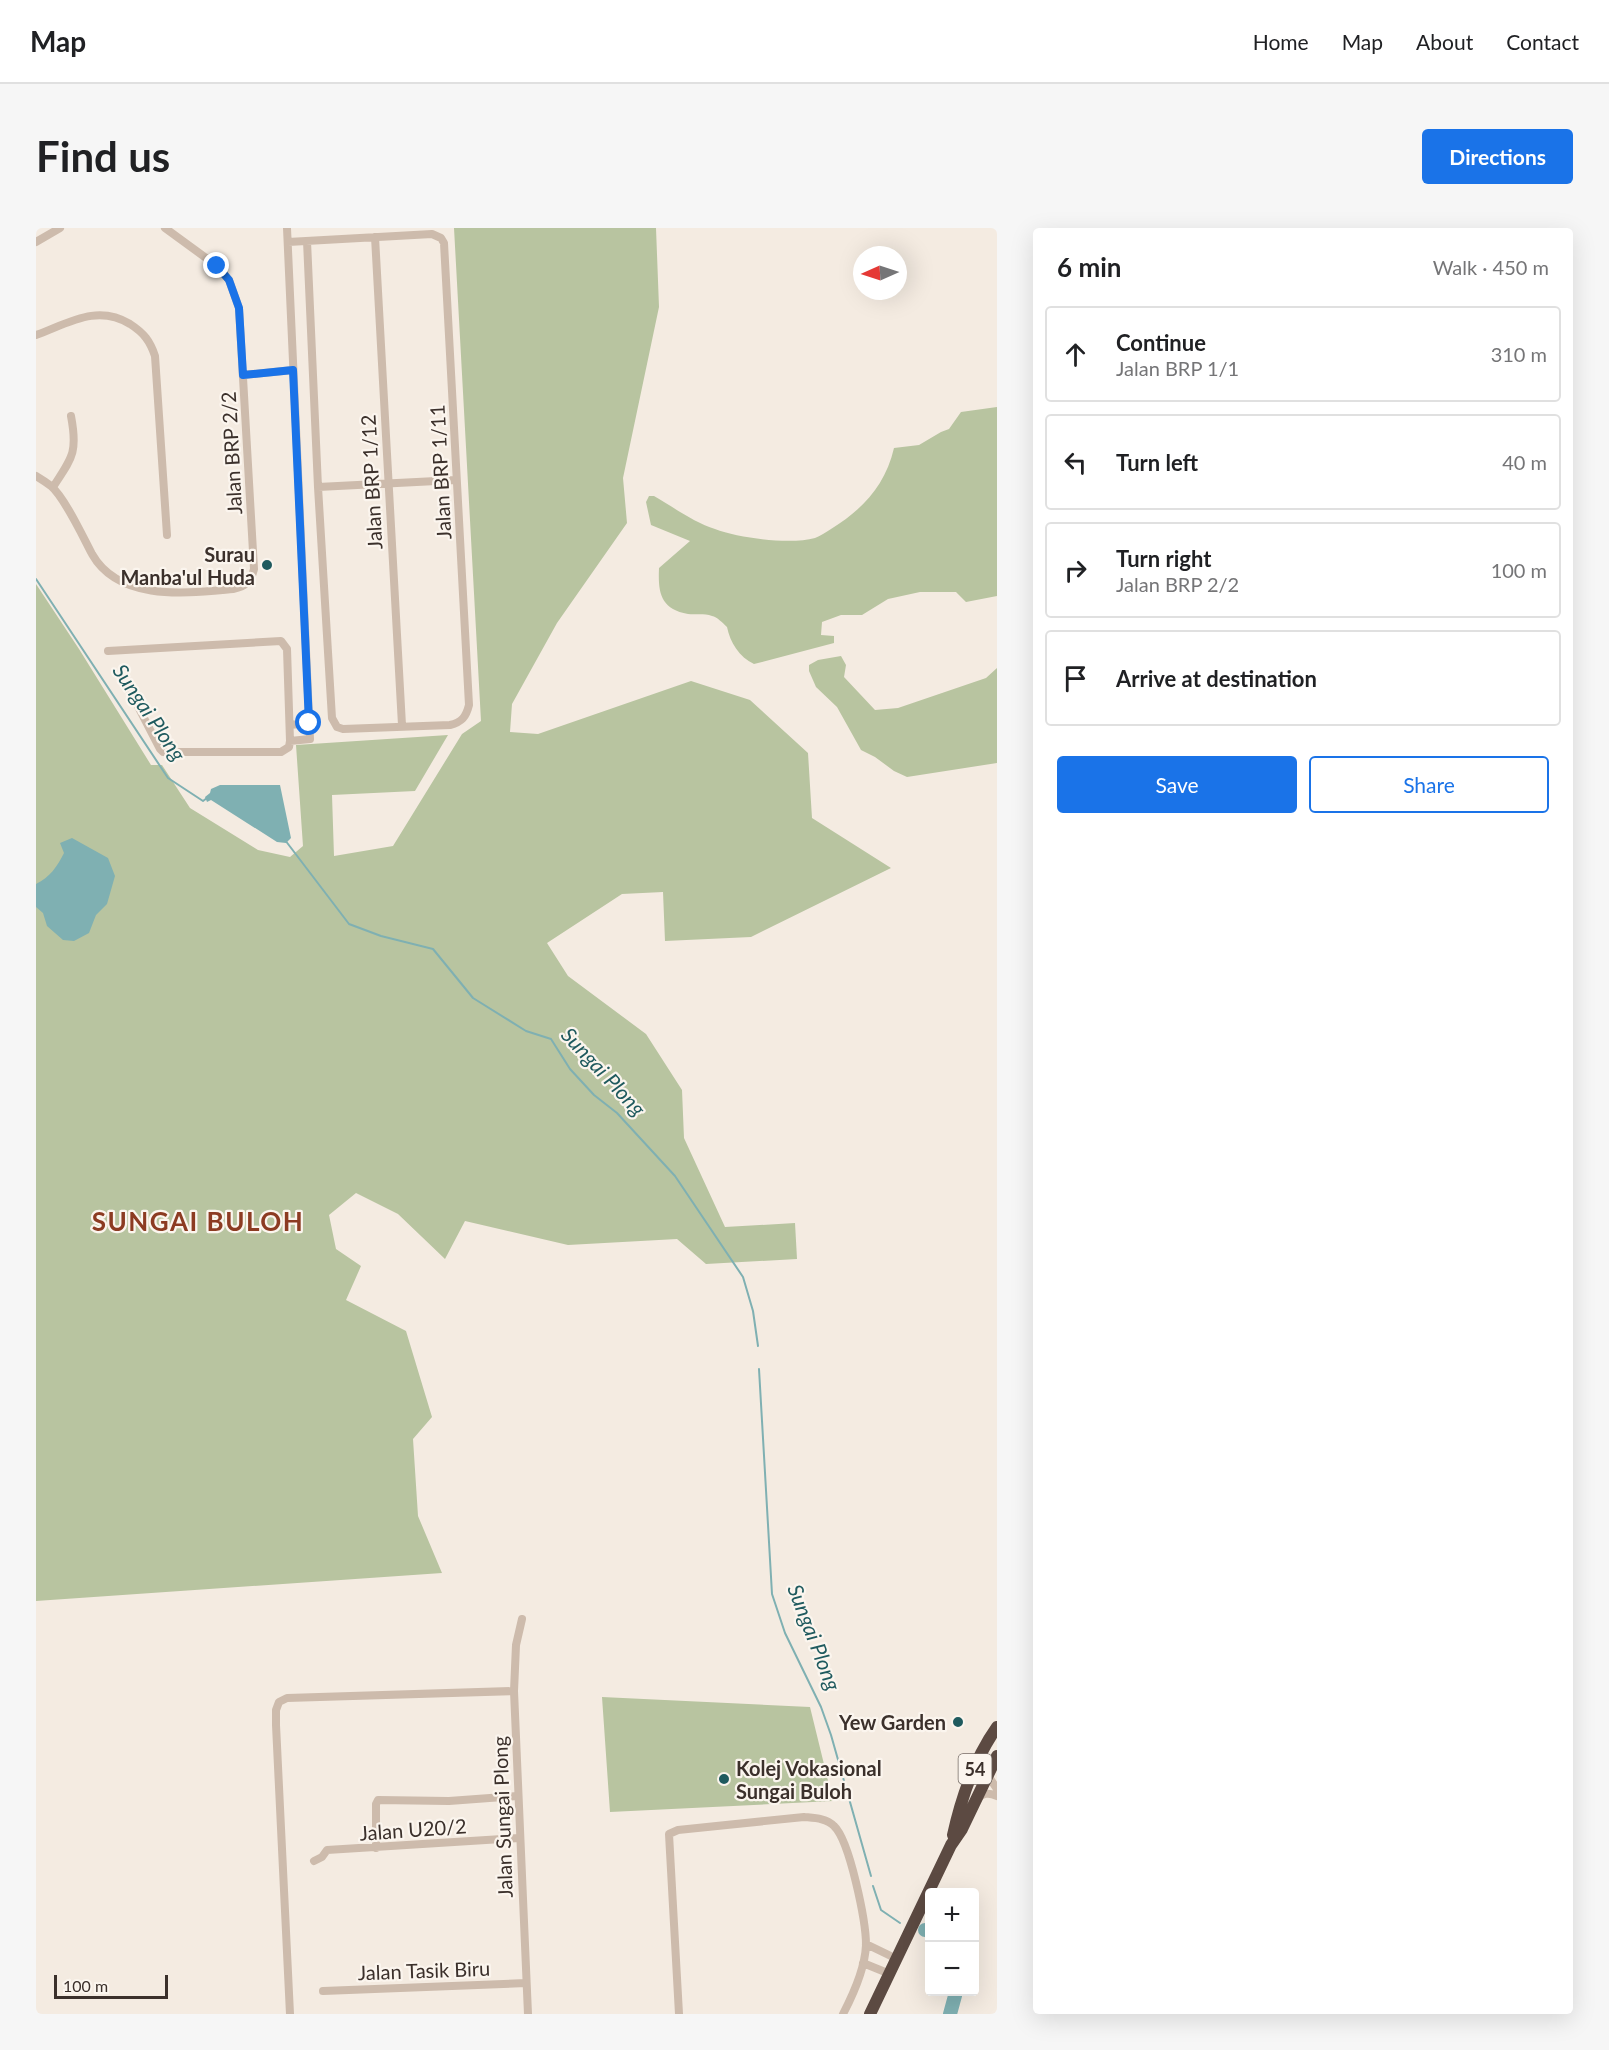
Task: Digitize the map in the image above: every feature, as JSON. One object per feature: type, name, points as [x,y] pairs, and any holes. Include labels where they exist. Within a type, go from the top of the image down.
[{"type":"highway","name":"54","points":[[951,1845],[958,1812],[982,1754],[997,1727]]},
{"type":"highway","points":[[958,1812],[974,1782],[980,1776],[987,1774],[985,1762],[997,1737]]},
{"type":"highway","name":"54","points":[[870,2014],[951,1845],[962,1829],[997,1756]]},
{"type":"street","points":[[36,242],[60,228]]},
{"type":"street","name":"Jalan BRP 2/2","points":[[36,476],[53,487],[94,556],[107,571],[119,579],[139,588],[163,592],[232,589],[248,583],[254,569],[241,318],[229,280],[178,231],[165,228]]},
{"type":"street","points":[[287,228],[310,739],[290,741]]},
{"type":"street","name":"Jalan BRP 1/11","points":[[288,242],[432,234],[441,238],[444,243],[469,705],[467,714],[459,723],[343,729],[337,727],[332,718],[318,487]]},
{"type":"street","name":"Jalan BRP 1/12","points":[[375,237],[402,726]]},
{"type":"street","points":[[308,241],[318,487],[456,480]]},
{"type":"street","points":[[36,335],[83,317],[106,314],[117,316],[146,336],[155,356],[167,535]]},
{"type":"street","points":[[243,375],[293,370]]},
{"type":"street","points":[[53,487],[73,455],[71,416]]},
{"type":"street","points":[[108,651],[281,641],[287,649],[290,741],[286,750],[281,752],[163,752],[129,689]]},
{"type":"street","points":[[290,725],[309,723]]},
{"type":"street","name":"Jalan Sungai Plong","points":[[522,1619],[516,1645],[514,1691],[528,2014]]},
{"type":"street","points":[[290,2014],[276,1717],[279,1702],[288,1698],[514,1691]]},
{"type":"street","points":[[987,1774],[997,1789]]},
{"type":"street","points":[[974,1802],[983,1794],[990,1793],[997,1796]]},
{"type":"street","points":[[376,1848],[376,1804],[378,1800],[440,1802],[517,1796]]},
{"type":"street","points":[[679,2014],[669,1834],[678,1830],[804,1817],[821,1818],[835,1826],[849,1854],[857,1885],[866,1944],[856,1988],[843,2014]]},
{"type":"street","name":"Jalan U20/2","points":[[314,1861],[322,1857],[327,1850],[519,1838]]},
{"type":"street","points":[[866,1944],[897,1959]]},
{"type":"street","points":[[863,1964],[890,1974]]},
{"type":"street","name":"Jalan Tasik Biru","points":[[323,1991],[526,1983]]},
{"type":"green space","points":[[454,228],[656,228],[659,307],[623,478],[627,523],[557,623],[512,704],[510,732],[538,734],[691,681],[750,700],[808,753],[812,818],[891,868],[751,937],[665,941],[663,892],[622,894],[547,943],[568,976],[646,1034],[682,1090],[684,1138],[725,1227],[795,1223],[797,1259],[706,1264],[677,1239],[568,1245],[465,1221],[445,1259],[398,1214],[356,1193],[329,1215],[336,1249],[361,1266],[346,1300],[406,1331],[432,1417],[413,1439],[418,1516],[442,1573],[36,1601],[36,584],[151,765],[162,765],[190,808],[258,850],[290,857],[303,846],[296,745],[448,735],[415,791],[332,795],[334,856],[393,846],[462,734],[481,721]]},
{"type":"green space","points":[[997,407],[997,596],[966,602],[956,592],[920,592],[888,599],[862,615],[841,615],[822,622],[821,635],[834,636],[834,643],[754,664],[740,653],[730,638],[727,627],[718,619],[709,615],[679,612],[666,604],[660,592],[659,568],[690,541],[651,525],[646,502],[649,496],[654,496],[700,523],[725,532],[779,541],[815,538],[843,521],[863,505],[885,474],[894,448],[919,445],[949,429],[961,412]]},
{"type":"green space","points":[[841,656],[846,665],[844,677],[875,710],[898,708],[986,678],[997,668],[997,763],[907,777],[861,750],[837,707],[816,687],[809,671],[809,665],[818,660]]},
{"type":"green space","points":[[602,1697],[810,1707],[833,1801],[610,1812]]},
{"type":"water","points":[[220,785],[280,785],[291,838],[286,843],[277,842],[211,800],[207,802],[205,797],[211,789]]},
{"type":"water","points":[[72,838],[108,858],[115,876],[107,904],[96,915],[89,933],[74,941],[63,940],[47,926],[43,913],[36,907],[36,884],[49,875],[59,863],[64,853],[60,843]]},
{"type":"waterway","name":"Sungai Plong","points":[[36,579],[168,778],[203,801],[207,798]]},
{"type":"waterway","name":"Sungai Plong","points":[[285,840],[349,924],[381,936],[433,949],[473,998],[526,1031],[551,1039],[570,1069],[594,1095],[617,1113],[675,1176],[743,1277],[753,1311],[758,1346]]},
{"type":"waterway","name":"Sungai Plong","points":[[759,1369],[772,1594],[785,1633],[821,1707],[831,1735],[871,1876]]},
{"type":"waterway","name":"Sungai Plong","points":[[873,1886],[881,1910],[900,1923]]},
{"type":"waterway","name":"Sungai Plong","points":[[950,2014],[955,1996]]},
{"type":"place","name":"Surau Manba'ul Huda","points":[[267,565]]},
{"type":"place","name":"Yew Garden","points":[[958,1722]]},
{"type":"place","name":"Kolej Vokasional Sungai Buloh","points":[[724,1779]]},
{"type":"district","name":"SUNGAI BULOH","points":[[198,1221]]},
{"type":"route","points":[[217,266],[229,280],[239,308],[243,375],[293,370],[309,723]]}]
